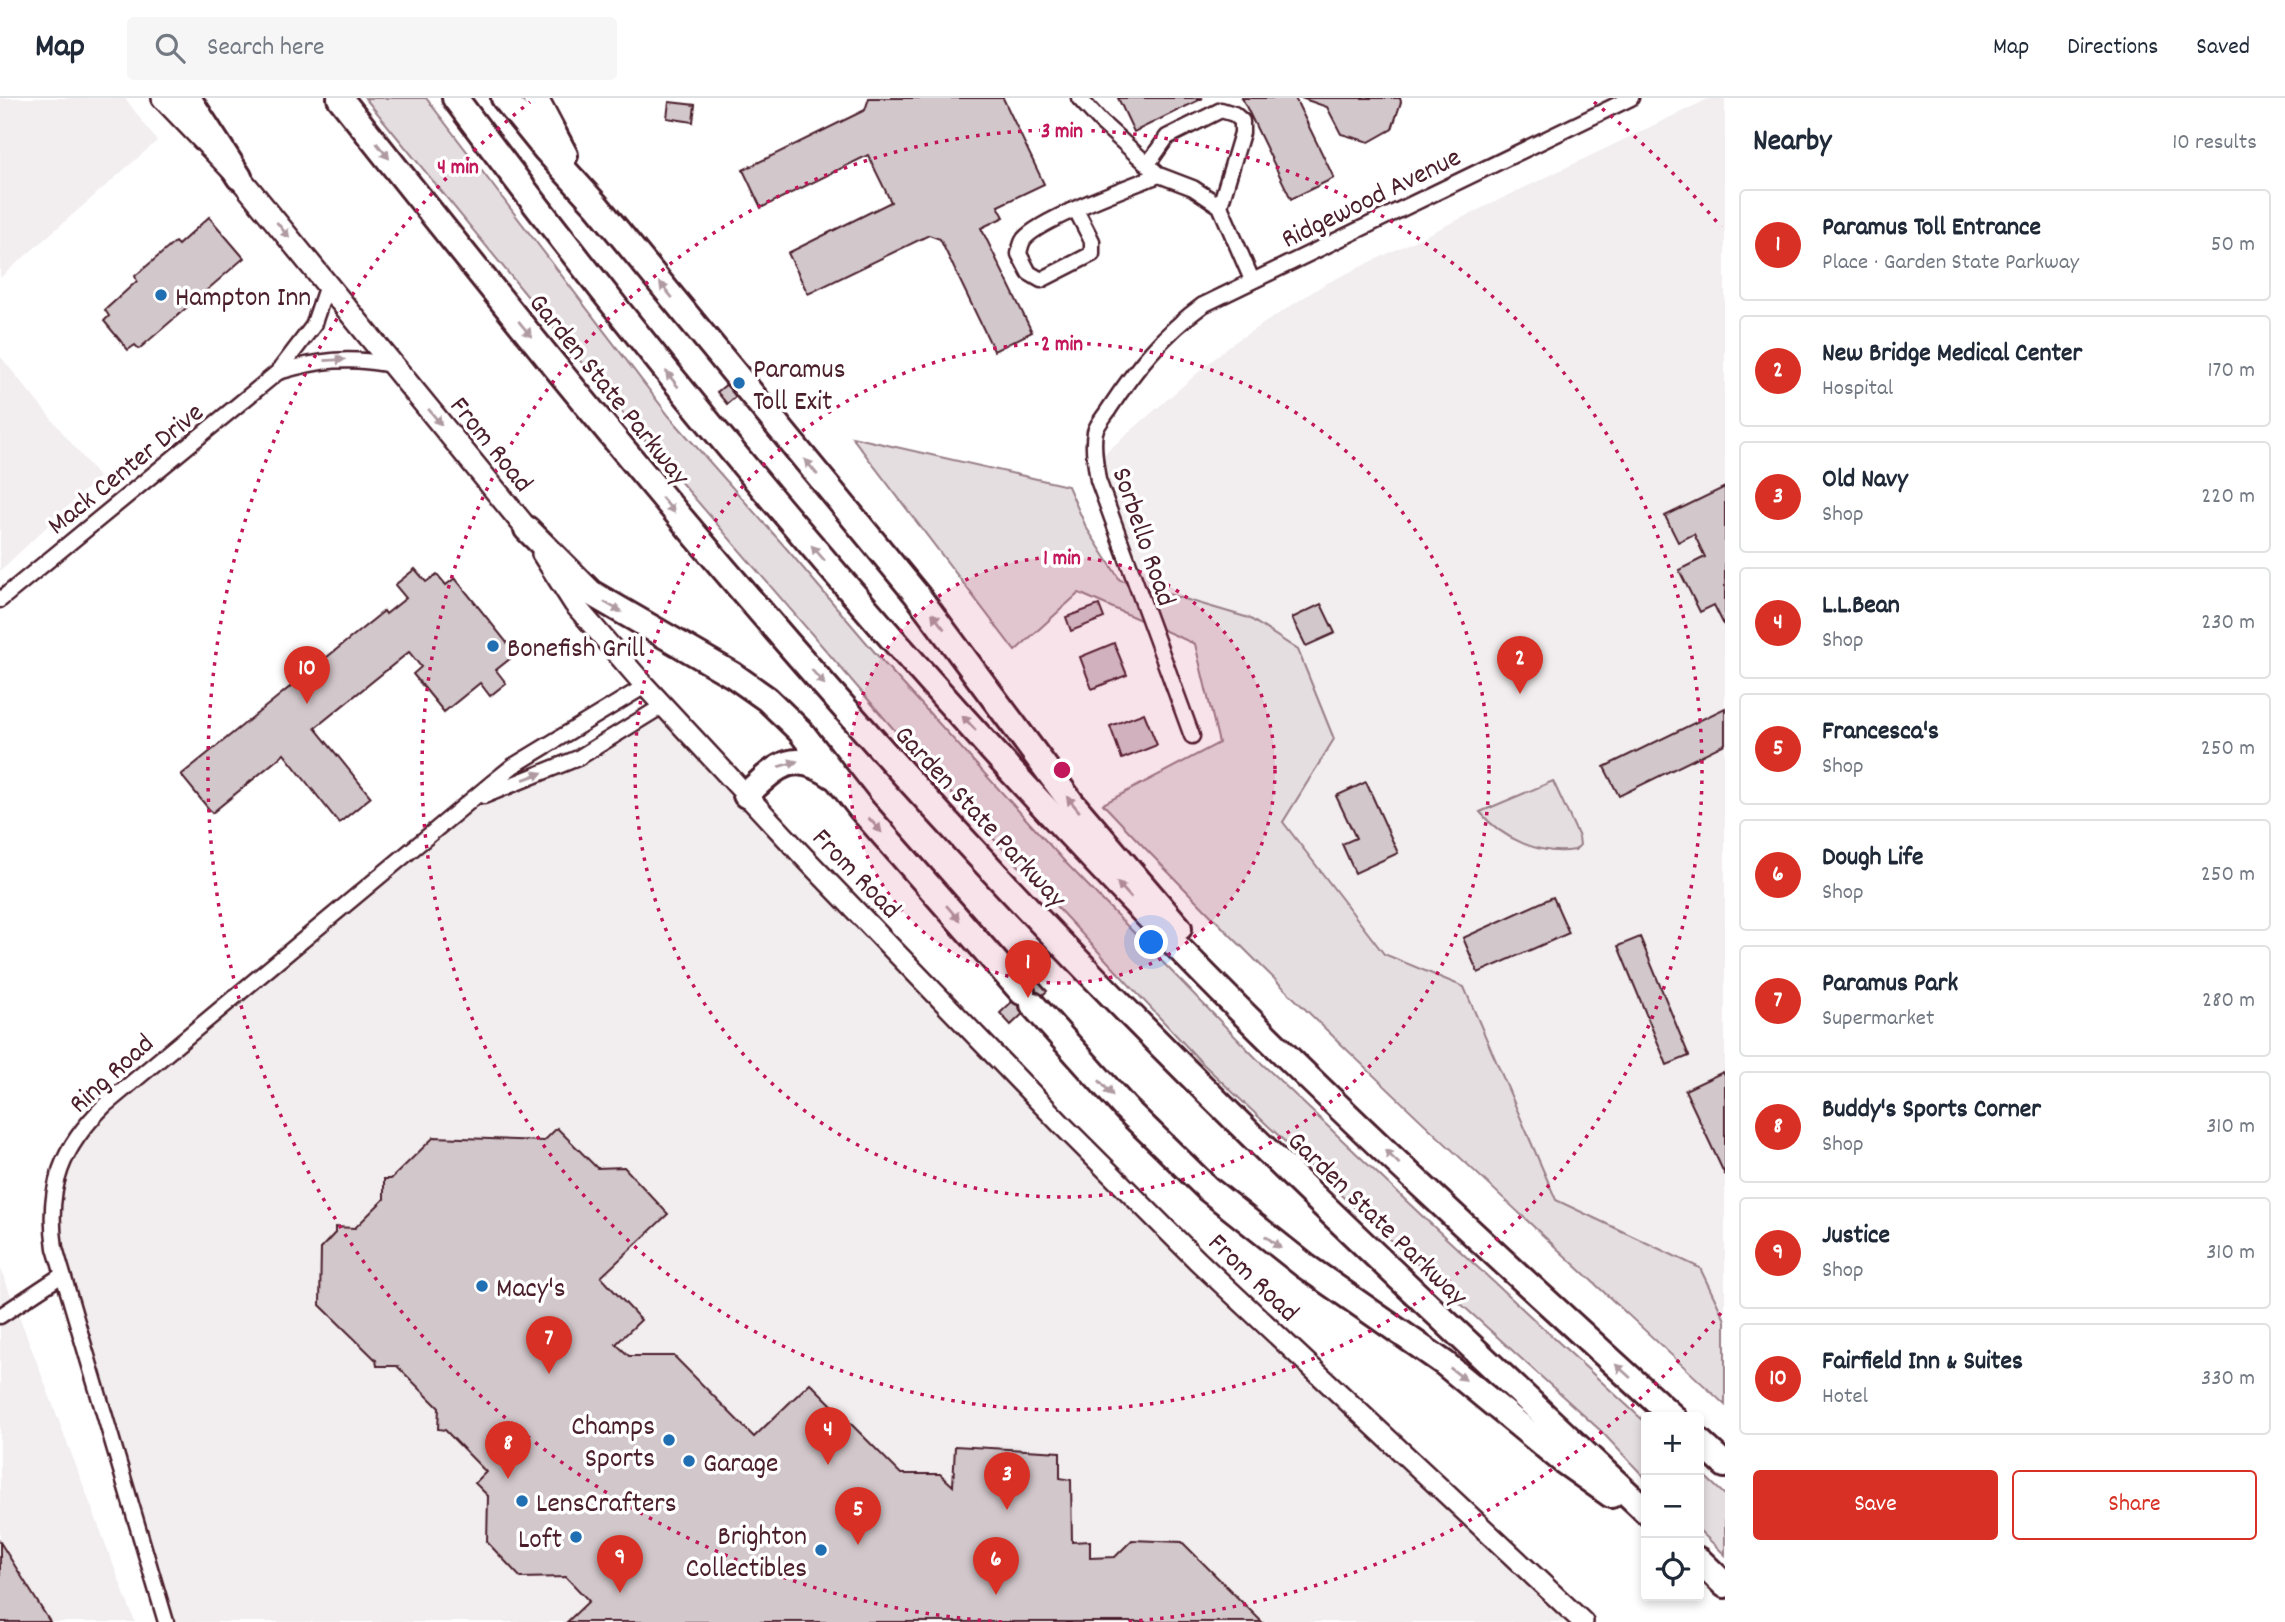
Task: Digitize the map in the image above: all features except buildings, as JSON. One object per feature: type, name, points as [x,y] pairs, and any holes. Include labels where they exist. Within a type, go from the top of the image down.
[{"type":"highway","points":[[188,98],[239,177]]},
{"type":"highway","name":"Garden State Parkway","points":[[340,98],[671,509],[856,721],[987,865],[1259,1144],[1641,1506]]},
{"type":"highway","name":"Garden State Parkway","points":[[455,98],[687,398],[848,588],[1115,881],[1275,1044],[1441,1204],[1668,1412]]},
{"type":"highway","points":[[504,98],[546,150],[597,206],[925,605],[1070,802],[1144,884],[1275,1044]]},
{"type":"highway","points":[[535,98],[557,142],[597,206]]},
{"type":"highway","points":[[527,529],[591,593],[751,687],[801,732],[861,809],[1126,1110],[1208,1189],[1305,1266],[1461,1376],[1563,1461],[1641,1516]]},
{"type":"highway","points":[[746,795],[771,772],[794,761],[813,763],[837,778]]},
{"type":"highway","points":[[1704,1446],[1725,1465]]},
{"type":"highway","points":[[1704,1565],[1725,1585]]},
{"type":"main road","name":"From Road","points":[[163,98],[239,177],[527,529]]},
{"type":"street","points":[[1079,98],[1153,169],[1193,187],[1220,206],[1252,280]]},
{"type":"street","name":"Ridgewood Avenue","points":[[1144,360],[1176,325],[1203,305],[1631,98]]},
{"type":"street","points":[[1076,210],[1092,241],[1092,254],[1041,280],[1029,273],[1019,254],[1023,240],[1036,229],[1153,169],[1167,137],[1221,110],[1234,114],[1242,121],[1242,133],[1220,206]]},
{"type":"street","name":"Mack Center Drive","points":[[0,600],[278,372],[313,326],[327,285]]},
{"type":"street","name":"Mack Center Drive","points":[[278,372],[328,360],[356,359],[392,365]]},
{"type":"street","name":"Sorbello Road","points":[[1144,360],[1096,430],[1094,454],[1098,480],[1192,736]]},
{"type":"street","name":"From Road","points":[[527,529],[574,604],[645,686],[1053,1116],[1198,1261],[1583,1622]]},
{"type":"street","name":"Ring Road","points":[[166,1622],[62,1275],[53,1231],[54,1194],[71,1144],[89,1120],[125,1088],[513,766],[645,686]]},
{"type":"street","points":[[470,802],[578,758],[664,705]]},
{"type":"street","points":[[0,1316],[62,1275]]},
{"type":"shaded area","points":[[0,98],[125,98],[157,141],[0,278]]},
{"type":"shaded area","points":[[365,98],[426,98],[669,416],[883,662],[1066,863],[1256,1058],[1641,1418],[1641,1474],[1601,1431],[1342,1196],[1201,1062],[922,762],[654,451]]},
{"type":"shaded area","points":[[1710,98],[1725,98],[1725,1320],[1700,1268],[1556,1200],[1464,987],[1384,954],[1283,821],[1334,739],[1136,586],[1095,462],[1230,345],[1325,284]]},
{"type":"shaded area","points":[[0,356],[99,477],[0,571]]},
{"type":"shaded area","points":[[852,437],[1068,486],[1086,527],[1120,580],[1249,618],[1298,650],[1334,739],[1283,822],[1384,954],[1464,987],[1556,1200],[1700,1268],[1725,1320],[1725,1405],[1331,1035],[1103,804],[1219,743],[1195,644],[1079,593],[1015,651]]},
{"type":"shaded area","points":[[664,705],[1062,1125],[1582,1622],[166,1622],[93,1378],[52,1210],[81,1130],[470,802],[568,763]]},
{"type":"shaded area","points":[[1553,781],[1579,837],[1580,845],[1575,850],[1549,850],[1523,843],[1499,830],[1480,812]]},
{"type":"shaded area","points":[[0,1267],[31,1347],[135,1622],[0,1622]]},
{"type":"shaded area","points":[[1704,1476],[1725,1495],[1725,1555],[1704,1535]]},
{"type":"place","name":"Hampton Inn","points":[[161,295]]},
{"type":"place","name":"Paramus Toll Exit","points":[[739,383]]},
{"type":"place","name":"Bonefish Grill","points":[[493,646]]},
{"type":"place","name":"New Bridge Medical Center","points":[[1520,694]]},
{"type":"place","name":"Fairfield Inn & Suites","points":[[307,704]]},
{"type":"place","name":"Paramus Toll Entrance","points":[[1028,998]]},
{"type":"place","name":"Macy's","points":[[482,1286]]},
{"type":"place","name":"Paramus Park","points":[[549,1374]]},
{"type":"place","name":"Champs Sports","points":[[669,1440]]},
{"type":"place","name":"Garage","points":[[689,1461]]},
{"type":"place","name":"L.L.Bean","points":[[828,1465]]},
{"type":"place","name":"Buddy's Sports Corner","points":[[508,1479]]},
{"type":"place","name":"LensCrafters","points":[[522,1501]]},
{"type":"place","name":"Old Navy","points":[[1007,1510]]},
{"type":"place","name":"Loft","points":[[576,1537]]},
{"type":"place","name":"Francesca's","points":[[858,1545]]},
{"type":"place","name":"Brighton Collectibles","points":[[821,1550]]},
{"type":"place","name":"Justice","points":[[620,1593]]},
{"type":"place","name":"Dough Life","points":[[996,1595]]}]
